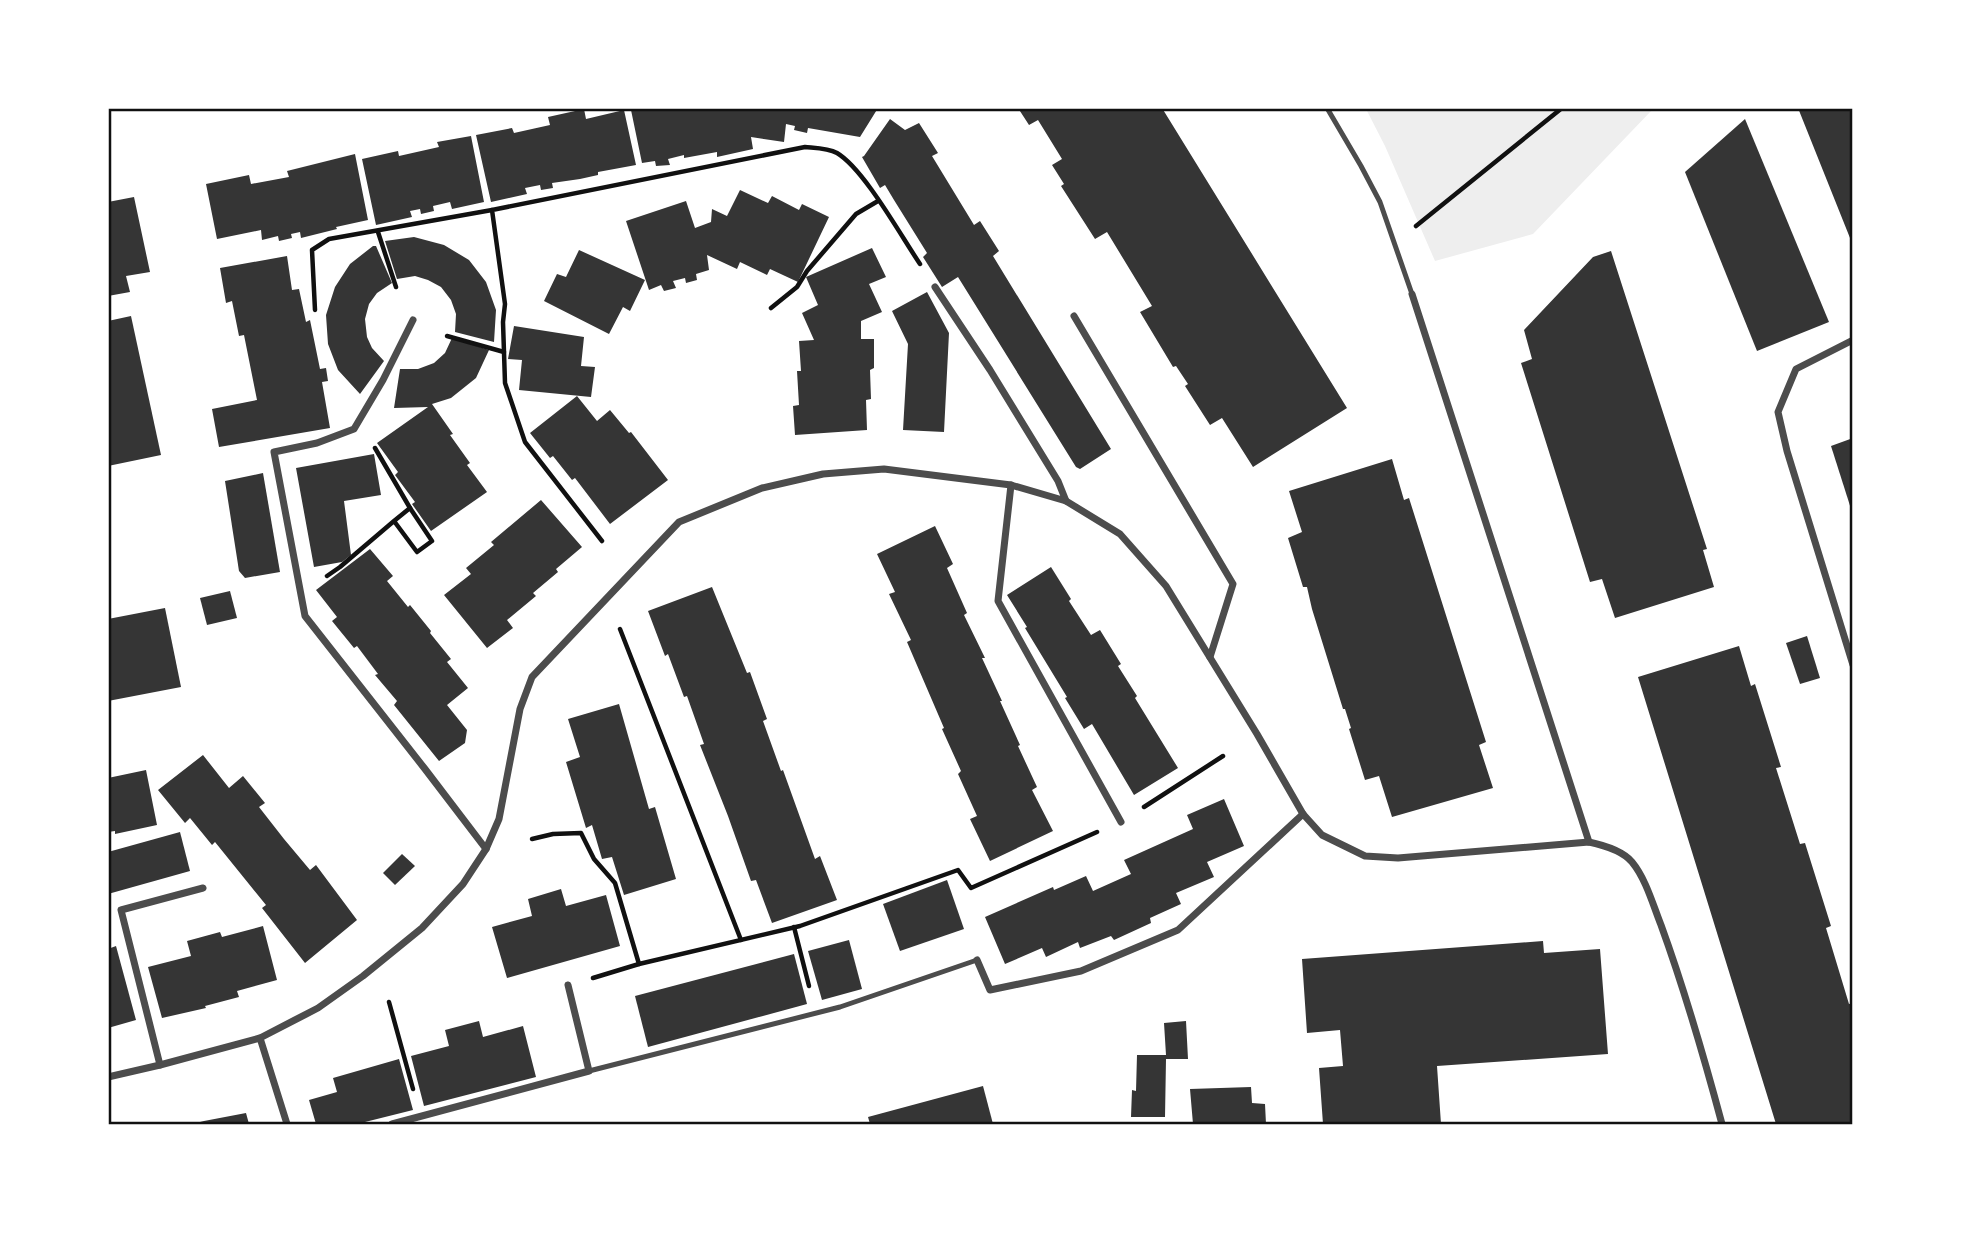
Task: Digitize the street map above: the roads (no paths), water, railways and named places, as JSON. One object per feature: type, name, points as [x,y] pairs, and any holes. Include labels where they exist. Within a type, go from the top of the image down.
[{"type":"street","points":[[935,287],[1058,481],[1066,501]]},
{"type":"street","points":[[1412,293],[1589,842]]},
{"type":"street","points":[[1074,316],[1233,584],[1210,657]]},
{"type":"street","points":[[412,320],[383,380],[354,429],[317,443],[274,452],[304,616],[486,849]]},
{"type":"street","points":[[1853,340],[1796,369],[1778,412],[1787,451],[1853,665]]},
{"type":"street","points":[[108,1077],[260,1038],[318,1009],[422,928],[463,884],[486,849],[499,819],[520,709],[532,677],[679,522],[762,488],[823,474],[884,469],[1011,485],[1066,501],[1120,534],[1166,586],[1303,814],[1322,835],[1365,856],[1398,858],[1589,842],[1603,845],[1625,856],[1632,862],[1646,887],[1686,1000],[1722,1125]]},
{"type":"street","points":[[1011,485],[998,601],[1121,822]]},
{"type":"street","points":[[977,960],[990,990],[1081,971],[1178,930],[1303,814]]},
{"type":"street","points":[[160,1065],[121,910],[203,888]]},
{"type":"street","points":[[392,1125],[589,1071],[568,985]]},
{"type":"street","points":[[260,1038],[287,1125]]},
{"type":"lane","points":[[1327,108],[1380,202],[1412,293]]},
{"type":"lane","points":[[589,1071],[817,1014],[977,960]]}]
